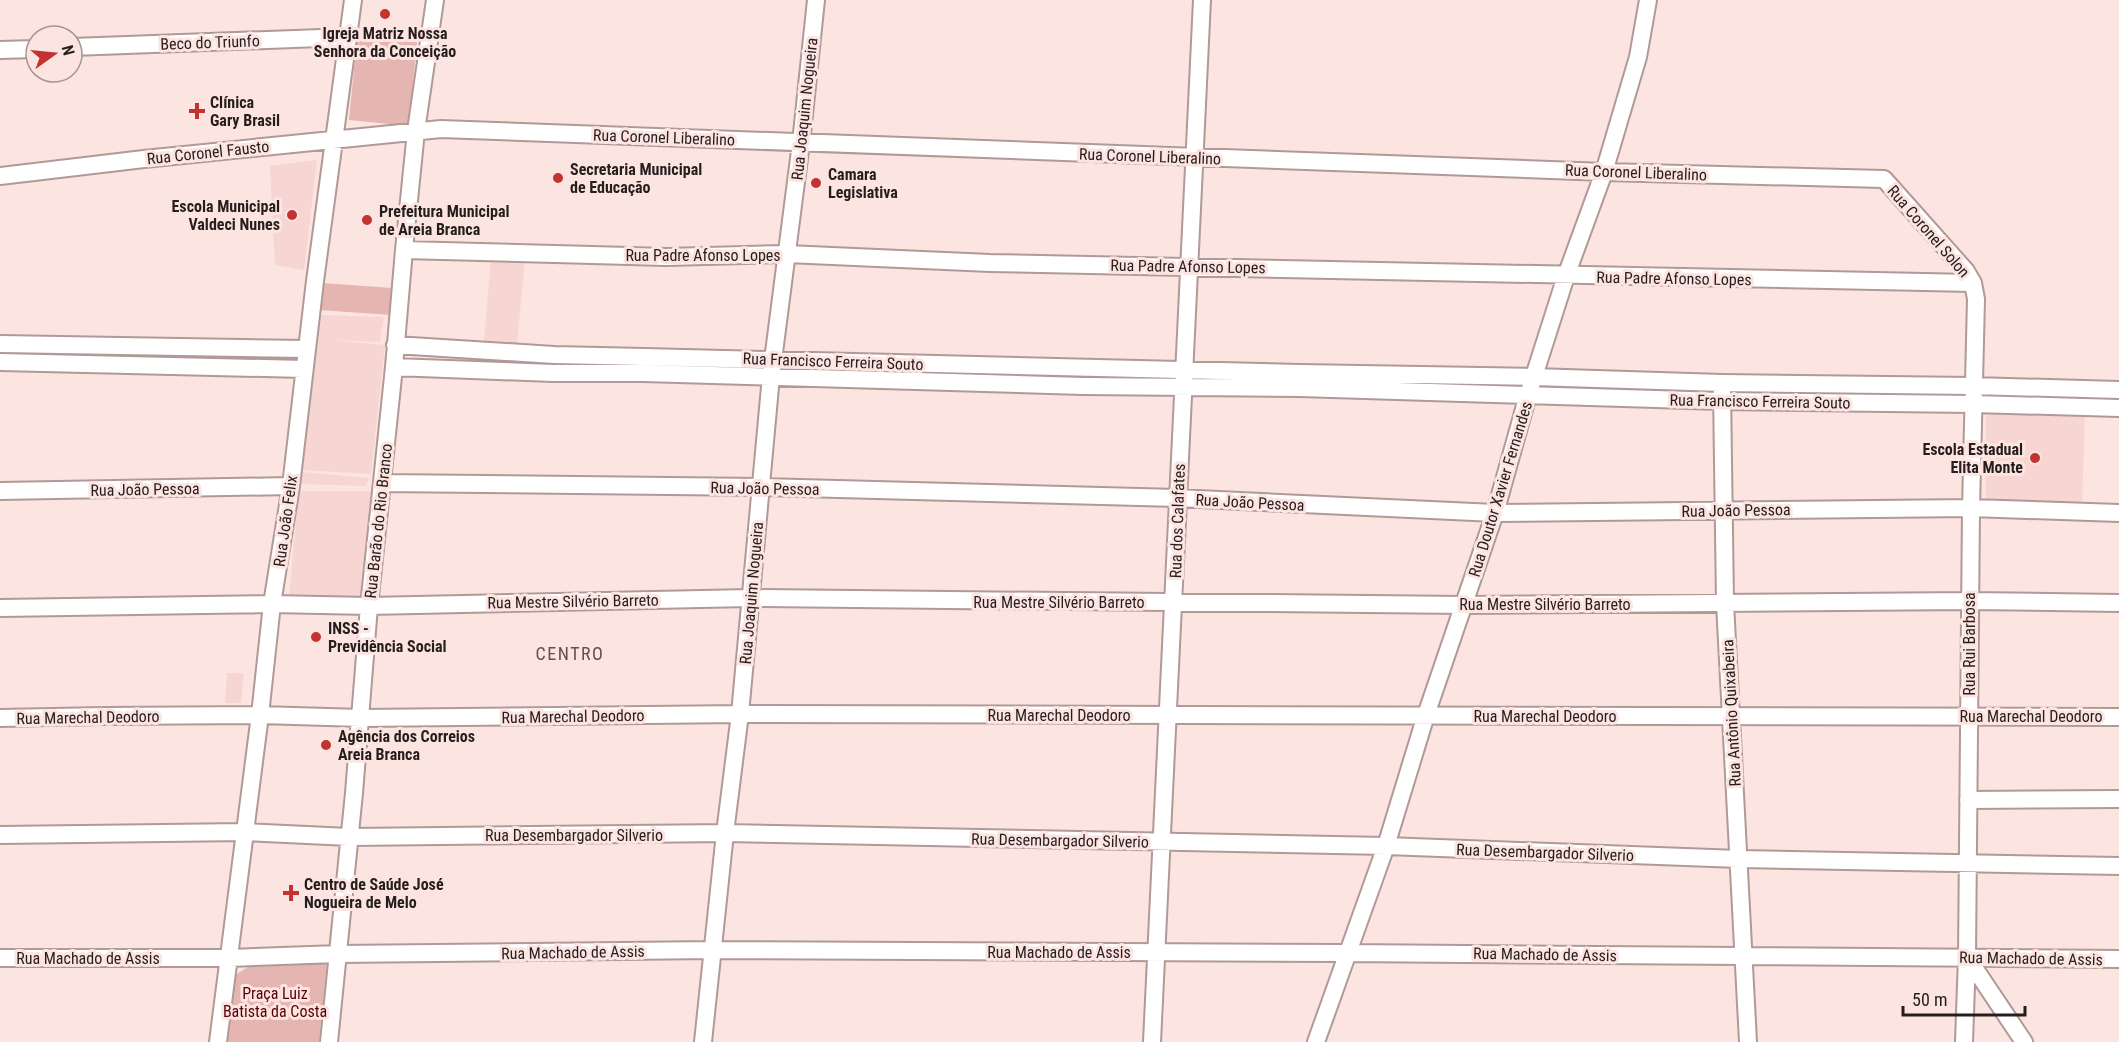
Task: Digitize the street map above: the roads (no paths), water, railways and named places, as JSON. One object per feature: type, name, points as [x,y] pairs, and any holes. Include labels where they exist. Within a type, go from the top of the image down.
[{"type":"street","name":"Rua João Felix","points":[[218,1042],[272,604],[291,486],[304,369],[353,0]]},
{"type":"street","name":"Rua Barão do Rio Branco","points":[[329,1042],[416,131],[435,0]]},
{"type":"street","name":"Rua Joaquim Nogueira","points":[[703,1042],[740,714],[771,376],[801,143],[816,0]]},
{"type":"street","name":"Rua dos Calafates","points":[[1152,1042],[1202,0]]},
{"type":"street","name":"Rua Doutor Xavier Fernandes","points":[[1316,1042],[1386,846],[1426,716],[1495,513],[1528,395],[1566,276],[1604,172],[1638,57],[1648,0]]},
{"type":"street","name":"Beco do Triunfo","points":[[84,47],[348,37]]},
{"type":"street","points":[[0,50],[24,49]]},
{"type":"street","name":"Rua Coronel Liberalino","points":[[416,131],[441,129],[1195,158],[1884,179]]},
{"type":"street","name":"Rua Coronel Fausto","points":[[0,176],[416,131]]},
{"type":"street","name":"Rua Coronel Solon","points":[[1884,179],[1966,271],[1973,283]]},
{"type":"street","name":"Rua Padre Afonso Lopes","points":[[404,250],[666,257],[787,254],[979,262],[1973,283]]},
{"type":"street","name":"Rua Rui Barbosa","points":[[1964,1042],[1967,957],[1972,404],[1977,311],[1973,283]]},
{"type":"street","points":[[0,344],[90,354],[149,356],[307,350]]},
{"type":"street","name":"Rua Francisco Ferreira Souto","points":[[395,345],[554,354],[771,376],[999,384],[1182,388],[1299,381],[1402,383],[1534,377],[1722,383],[2119,390]]},
{"type":"street","points":[[0,362],[90,354]]},
{"type":"street","points":[[553,373],[554,354]]},
{"type":"street","points":[[189,356],[304,369]]},
{"type":"street","name":"Rua Francisco Ferreira Souto","points":[[394,367],[553,373],[774,359],[1184,369],[1299,381]]},
{"type":"street","points":[[999,384],[1000,366]]},
{"type":"street","name":"Rua Francisco Ferreira Souto","points":[[1402,383],[1528,395],[2119,408]]},
{"type":"street","name":"Rua Antônio Quixabeira","points":[[1722,383],[1725,603],[1748,1042]]},
{"type":"street","name":"Rua João Pessoa","points":[[382,483],[761,487],[1177,498],[1495,513],[1971,508],[2119,513]]},
{"type":"street","name":"Rua João Pessoa","points":[[0,491],[291,486]]},
{"type":"street","name":"Rua Mestre Silvério Barreto","points":[[0,608],[272,604],[369,606],[750,598],[1174,603],[2119,603]]},
{"type":"street","name":"Rua Marechal Deodoro","points":[[0,718],[260,715],[361,718],[740,714],[2119,717]]},
{"type":"street","points":[[1968,800],[2119,800]]},
{"type":"street","name":"Rua Desembargador Silverio","points":[[0,836],[245,832],[349,837],[725,833],[1386,846],[1739,859],[2119,866]]},
{"type":"street","name":"Rua Machado de Assis","points":[[0,958],[229,958],[338,954],[713,950],[1347,952],[2119,959]]},
{"type":"street","points":[[1967,957],[2024,1042]]},
{"type":"place","name":"Igreja Matriz Nossa Senhora da Conceição","points":[[385,14]]},
{"type":"place","name":"Clínica Gary Brasil","points":[[197,111]]},
{"type":"place","name":"Secretaria Municipal de Educação","points":[[558,178]]},
{"type":"place","name":"Camara Legislativa","points":[[816,183]]},
{"type":"place","name":"Escola Municipal Valdeci Nunes","points":[[292,215]]},
{"type":"place","name":"Prefeitura Municipal de Areia Branca","points":[[367,220]]},
{"type":"place","name":"Escola Estadual Elita Monte","points":[[2035,458]]},
{"type":"place","name":"INSS - Previdência Social","points":[[316,637]]},
{"type":"place","name":"Agência dos Correios Areia Branca","points":[[326,745]]},
{"type":"place","name":"Centro de Saúde José Nogueira de Melo","points":[[291,893]]},
{"type":"district","name":"CENTRO","points":[[570,654]]},
{"type":"park label","name":"Praça Luiz Batista da Costa","points":[[275,1002]]}]
